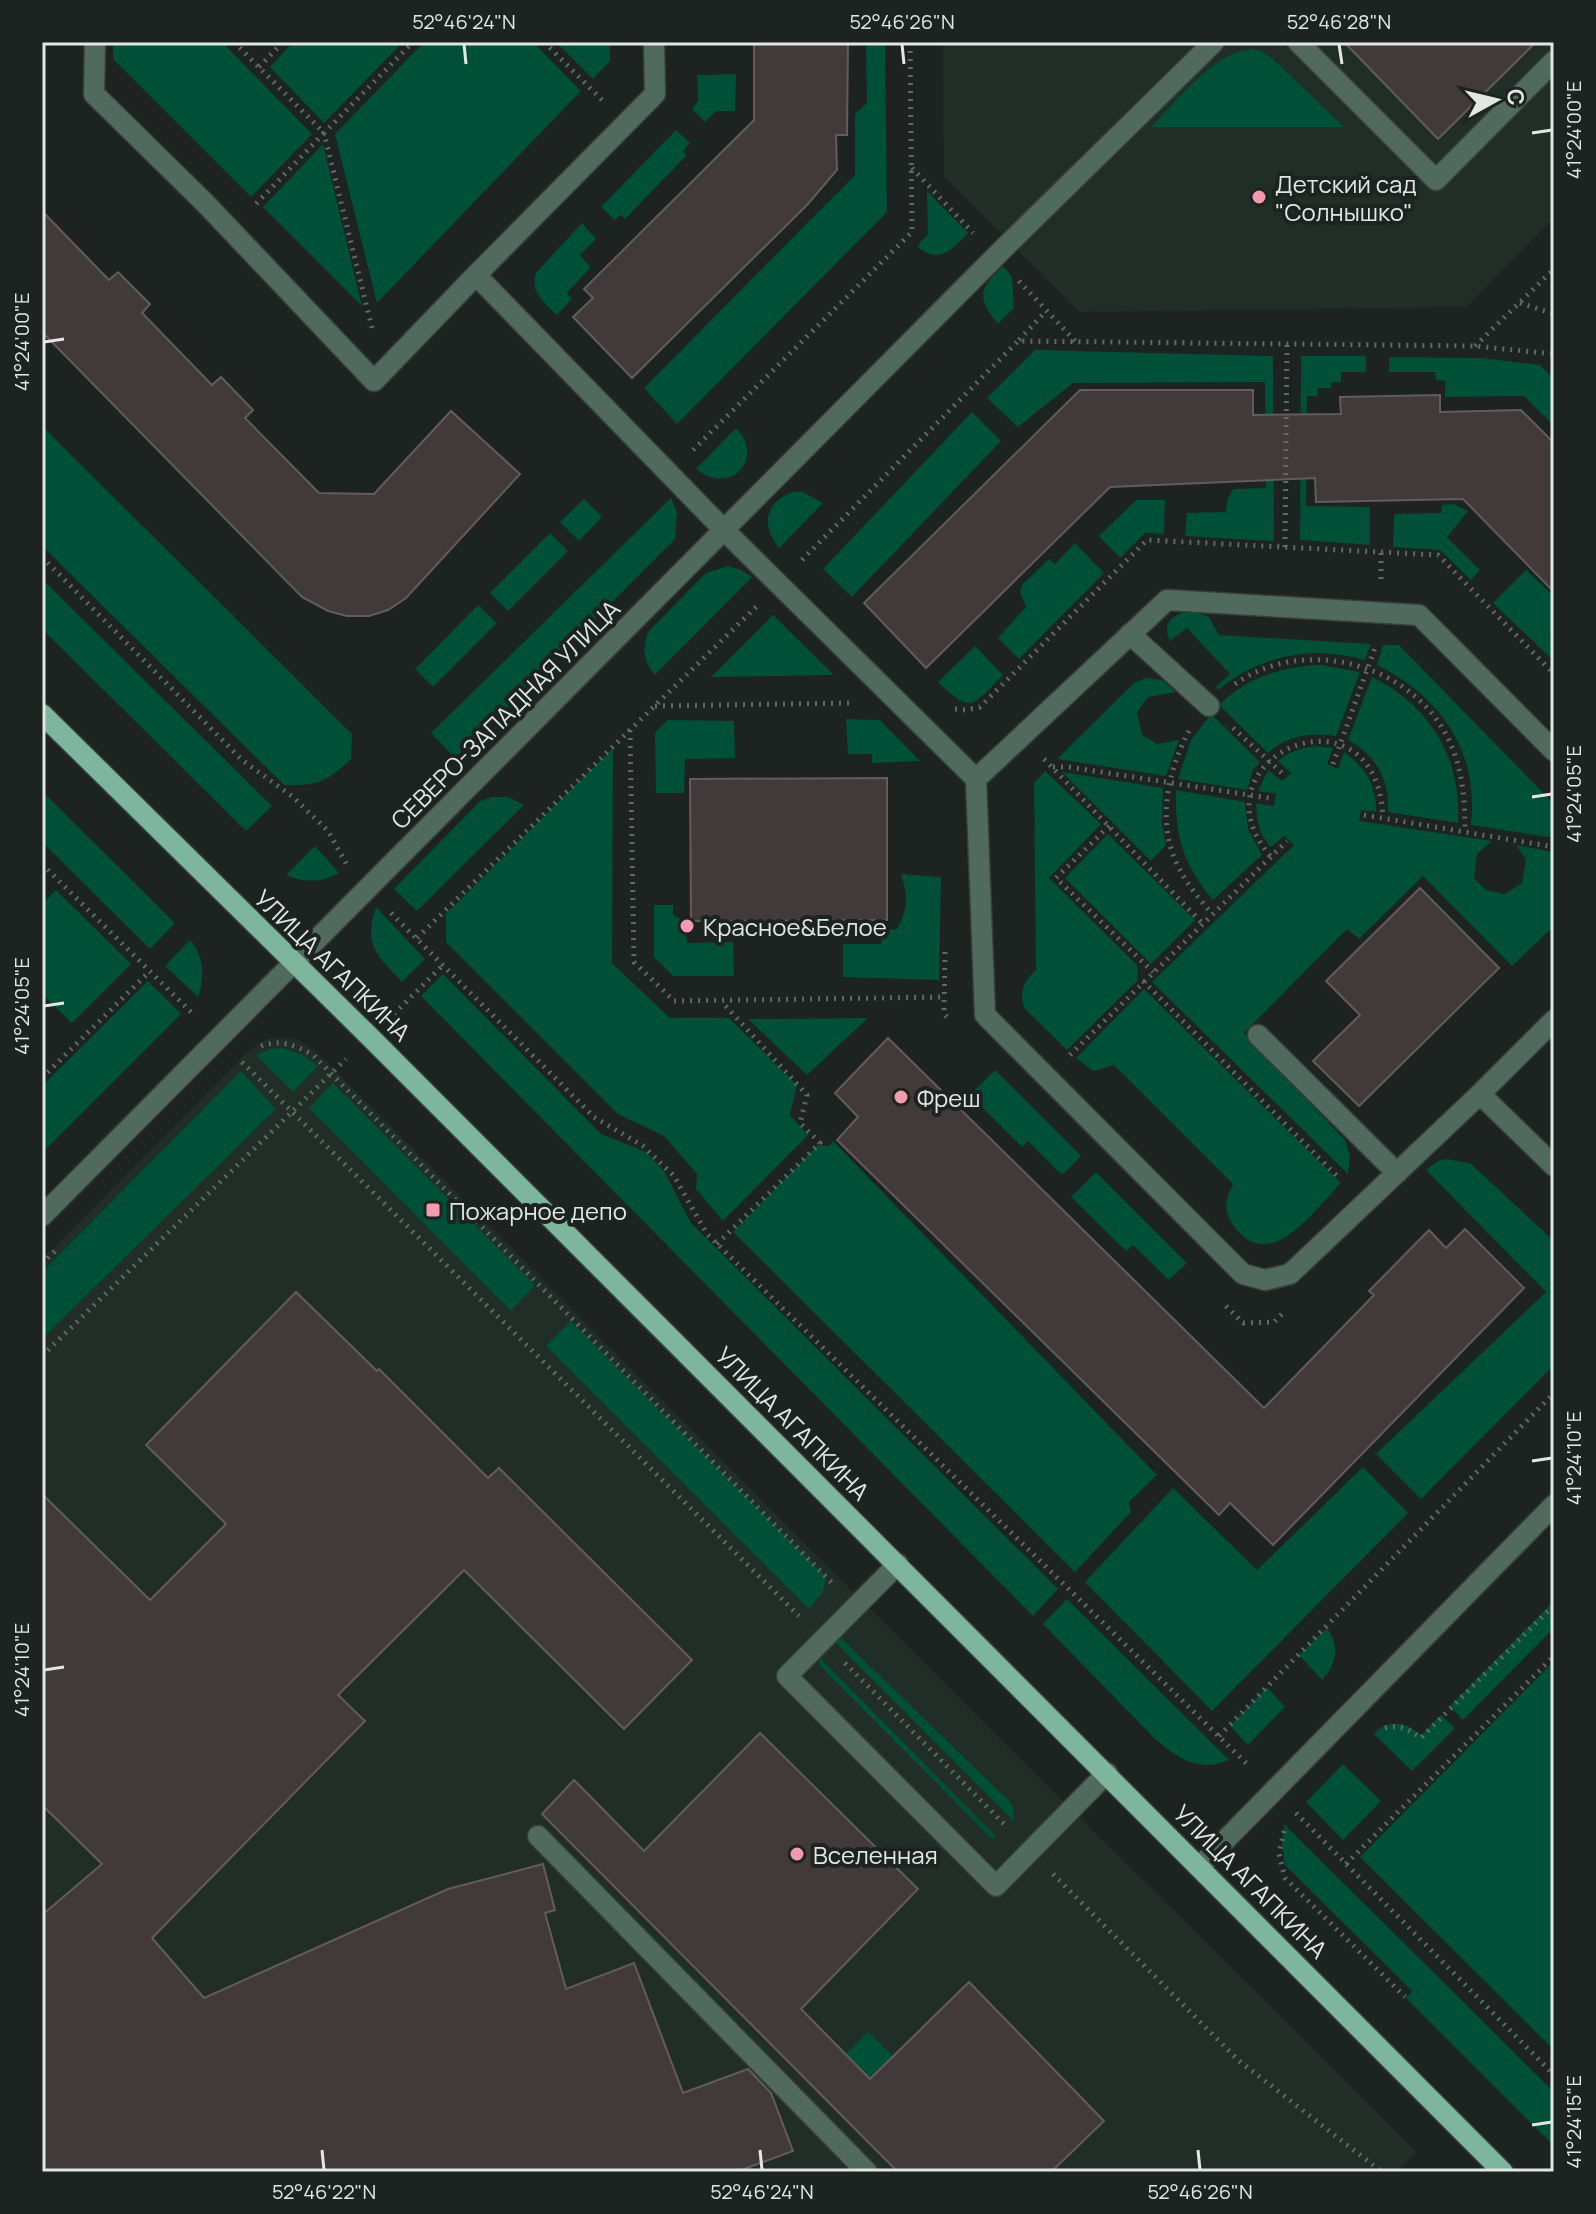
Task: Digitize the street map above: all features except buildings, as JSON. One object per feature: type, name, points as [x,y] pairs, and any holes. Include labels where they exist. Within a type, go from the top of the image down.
[{"type":"main road","name":"УЛИЦА АГАПКИНА","points":[[42,714],[370,1037],[1503,2172]]},
{"type":"street","points":[[95,42],[94,94],[374,381],[655,94],[654,42]]},
{"type":"street","name":"СЕВЕРО-ЗАПАДНАЯ УЛИЦА","points":[[42,1216],[1004,248],[1214,42]]},
{"type":"street","points":[[1298,42],[1436,180],[1554,61]]},
{"type":"street","points":[[476,275],[724,530],[976,779],[985,1015],[1243,1274],[1265,1280],[1290,1274],[1554,1020]]},
{"type":"street","points":[[976,779],[1167,600],[1419,615],[1554,751]]},
{"type":"street","points":[[1130,634],[1209,706]]},
{"type":"street","points":[[1258,1035],[1397,1173]]},
{"type":"street","points":[[1480,1094],[1554,1166]]},
{"type":"street","points":[[1200,1866],[1554,1505]]},
{"type":"street","points":[[898,1564],[787,1676],[996,1886],[1107,1773]]},
{"type":"street","points":[[538,1836],[867,2172]]},
{"type":"path","points":[[234,42],[324,133],[382,372]]},
{"type":"path","points":[[259,67],[283,42]]},
{"type":"path","points":[[230,231],[413,42]]},
{"type":"path","points":[[544,42],[626,123]]},
{"type":"path","points":[[670,474],[912,232],[910,42]]},
{"type":"path","points":[[1475,346],[1554,269]]},
{"type":"path","points":[[1520,303],[1554,314]]},
{"type":"path","points":[[802,560],[1046,311]]},
{"type":"path","points":[[1018,341],[1475,346],[1554,354]]},
{"type":"path","points":[[1285,547],[1287,344]]},
{"type":"path","points":[[1333,764],[1377,643],[1381,613],[1381,552]]},
{"type":"path","points":[[42,557],[242,760],[293,797],[328,831],[351,873],[594,1117],[643,1146],[674,1176],[707,1234],[1274,1790],[1554,2075]]},
{"type":"path","points":[[417,938],[764,599]]},
{"type":"path","points":[[1211,913],[1192,891],[1175,860],[1167,818],[1169,784],[1180,747],[1209,706],[1242,679],[1273,667],[1318,660],[1348,662],[1368,668],[1414,695],[1443,729],[1462,780],[1465,831]]},
{"type":"path","points":[[654,706],[859,702]]},
{"type":"path","points":[[1209,706],[1282,773]]},
{"type":"path","points":[[630,730],[634,962],[674,1001],[945,997]]},
{"type":"path","points":[[1270,856],[1253,830],[1250,796],[1258,773],[1285,748],[1303,742],[1323,741],[1357,754],[1371,770],[1380,792],[1383,818]]},
{"type":"path","points":[[1202,923],[1053,767],[1269,798]]},
{"type":"path","points":[[1364,815],[1554,847]]},
{"type":"path","points":[[1109,826],[1056,878],[1153,972]]},
{"type":"path","points":[[1048,1078],[1287,841]]},
{"type":"path","points":[[42,864],[674,1490],[1238,2060],[1382,2172]]},
{"type":"path","points":[[945,937],[944,1014],[954,1025]]},
{"type":"path","points":[[42,1356],[444,964]]},
{"type":"path","points":[[42,1078],[150,971]]},
{"type":"path","points":[[1143,981],[1365,1204]]},
{"type":"path","points":[[717,1244],[820,1143],[800,1123],[807,1095],[722,1001]]},
{"type":"path","points":[[258,1048],[277,1042],[292,1043],[313,1055],[856,1607]]},
{"type":"path","points":[[242,1063],[250,1055]]},
{"type":"path","points":[[42,1264],[64,1242]]},
{"type":"path","points":[[1222,1301],[1243,1323],[1274,1322],[1296,1301]]},
{"type":"path","points":[[1219,1736],[1554,1393]]},
{"type":"path","points":[[1379,1731],[1397,1726],[1421,1738],[1554,1605]]},
{"type":"path","points":[[1346,1864],[1554,1656]]},
{"type":"path","points":[[1307,1802],[1287,1824],[1280,1842],[1280,1863],[1285,1878],[1405,1997]]},
{"type":"shaded area","name":"Детский сад \"Солнышко\"","points":[[943,42],[1554,42],[1554,218],[1466,307],[1079,312],[944,176]]},
{"type":"shaded area","points":[[280,1037],[299,1040],[314,1049],[822,1561],[1417,2152],[1397,2172],[42,2172],[42,1259],[252,1048],[267,1039]]},
{"type":"green space","points":[[113,42],[222,42],[312,134],[251,197],[113,59]]},
{"type":"green space","points":[[293,42],[403,42],[324,123],[270,67]]},
{"type":"green space","points":[[424,42],[533,42],[581,91],[377,303],[335,134]]},
{"type":"green space","points":[[556,42],[610,42],[610,61],[593,79]]},
{"type":"green space","points":[[866,42],[885,42],[887,212],[677,424],[644,388],[855,175],[855,114],[867,103]]},
{"type":"green space","points":[[1252,49],[1273,59],[1344,127],[1151,127],[1210,68],[1224,58]]},
{"type":"green space","points":[[736,74],[735,111],[716,111],[705,122],[692,109],[698,101],[697,75]]},
{"type":"green space","points":[[676,130],[690,143],[683,151],[687,155],[625,219],[621,215],[615,220],[601,207]]},
{"type":"green space","points":[[323,144],[362,306],[263,207]]},
{"type":"green space","points":[[927,191],[968,233],[950,250],[938,255],[917,246],[928,234]]},
{"type":"green space","points":[[582,223],[596,239],[580,255],[591,267],[567,293],[572,299],[557,315],[537,291],[536,273]]},
{"type":"green space","points":[[1003,266],[1012,277],[1014,308],[998,324],[986,307],[983,294],[989,281]]},
{"type":"green space","points":[[1035,350],[1273,356],[1274,541],[1185,536],[1187,513],[1226,512],[1227,500],[1233,489],[1266,488],[1265,382],[1073,383],[1018,427],[987,398]]},
{"type":"green space","points":[[1301,356],[1366,356],[1366,372],[1341,372],[1341,382],[1331,382],[1331,388],[1318,388],[1318,396],[1307,396],[1306,506],[1370,507],[1370,545],[1300,540]]},
{"type":"green space","points":[[1389,357],[1481,358],[1540,365],[1554,379],[1554,426],[1524,396],[1445,397],[1445,381],[1436,380],[1435,372],[1389,372]]},
{"type":"green space","points":[[972,412],[1001,441],[852,597],[823,569]]},
{"type":"green space","points":[[42,426],[352,734],[351,759],[343,767],[321,781],[284,785],[42,546]]},
{"type":"green space","points":[[736,428],[747,451],[740,470],[721,479],[709,477],[696,469]]},
{"type":"green space","points":[[794,492],[803,492],[823,503],[779,548],[770,531],[768,515],[776,501]]},
{"type":"green space","points":[[671,498],[677,512],[675,539],[456,759],[431,733]]},
{"type":"green space","points":[[584,499],[602,517],[579,541],[560,522]]},
{"type":"green space","points":[[1136,500],[1165,500],[1164,534],[1145,533],[1120,558],[1099,536]]},
{"type":"green space","points":[[1453,504],[1468,511],[1447,537],[1480,570],[1471,580],[1440,550],[1393,547],[1394,514],[1441,513],[1442,505]]},
{"type":"green space","points":[[550,533],[568,551],[508,611],[490,593]]},
{"type":"green space","points":[[1075,543],[1104,573],[1019,659],[998,638],[1026,607],[1020,592],[1022,585],[1049,559],[1055,564]]},
{"type":"green space","points":[[728,566],[752,577],[655,675],[645,655],[648,632],[706,573]]},
{"type":"green space","points":[[1526,570],[1554,596],[1554,634],[1549,639],[1554,644],[1554,661],[1493,603]]},
{"type":"green space","points":[[42,579],[272,806],[246,831],[42,629]]},
{"type":"green space","points":[[478,605],[497,623],[433,687],[415,669]]},
{"type":"green space","points":[[1194,611],[1209,617],[1219,635],[1371,644],[1365,660],[1325,653],[1287,656],[1252,668],[1218,690],[1216,687],[1230,674],[1187,628],[1170,641],[1167,634],[1168,623],[1172,619],[1181,613]]},
{"type":"green space","points":[[773,615],[834,675],[711,677]]},
{"type":"green space","points":[[1383,645],[1399,645],[1554,804],[1554,838],[1471,825],[1469,773],[1462,750],[1437,710],[1420,693],[1377,665]]},
{"type":"green space","points":[[975,646],[1003,675],[978,700],[965,702],[938,682]]},
{"type":"green space","points":[[1321,665],[1360,672],[1336,736],[1300,737],[1268,753],[1219,705],[1241,687],[1266,675]]},
{"type":"green space","points":[[1372,677],[1410,703],[1438,736],[1454,777],[1458,823],[1388,812],[1387,790],[1379,770],[1366,753],[1348,740]]},
{"type":"green space","points":[[1146,678],[1162,680],[1176,692],[1148,697],[1137,712],[1142,735],[1158,744],[1179,740],[1166,776],[1057,759],[1134,683]]},
{"type":"green space","points":[[1211,714],[1260,762],[1253,770],[1247,790],[1178,779],[1191,740]]},
{"type":"green space","points":[[846,719],[880,720],[920,761],[872,763],[872,754],[848,754]]},
{"type":"green space","points":[[667,720],[734,721],[735,758],[685,759],[684,793],[656,793],[655,733]]},
{"type":"green space","points":[[1316,746],[1333,748],[1327,764],[1338,769],[1344,752],[1368,778],[1374,793],[1376,812],[1361,810],[1359,821],[1492,841],[1477,854],[1474,878],[1486,890],[1504,894],[1522,883],[1526,859],[1516,845],[1554,852],[1554,926],[1512,966],[1423,876],[1359,939],[1347,929],[1244,1033],[1345,1140],[1350,1156],[1348,1174],[1152,982],[1294,845],[1284,836],[1271,847],[1263,837],[1256,803],[1274,806],[1276,794],[1258,791],[1268,770],[1282,781],[1291,773],[1278,761],[1296,750]]},
{"type":"green space","points":[[613,748],[612,963],[670,1018],[729,1018],[797,1085],[790,1115],[808,1135],[723,1221],[696,1189],[697,1174],[664,1136],[618,1114],[446,942],[446,914]]},
{"type":"green space","points":[[1045,771],[1101,824],[1049,878],[1137,965],[1138,980],[1067,1050],[1025,1009],[1022,997],[1025,983],[1036,970],[1034,783]]},
{"type":"green space","points":[[1062,772],[1163,788],[1162,825],[1166,845],[1151,861]]},
{"type":"green space","points":[[1176,790],[1245,802],[1248,829],[1262,855],[1213,900],[1194,874],[1183,849],[1177,822]]},
{"type":"green space","points":[[42,791],[175,923],[150,949],[42,842]]},
{"type":"green space","points":[[508,797],[524,805],[417,911],[394,889],[480,801]]},
{"type":"green space","points":[[1108,834],[1195,920],[1151,964],[1065,878]]},
{"type":"green space","points":[[315,846],[339,873],[313,881],[286,875]]},
{"type":"green space","points":[[901,874],[941,877],[939,980],[843,977],[843,944],[881,944],[883,929],[896,930],[900,923],[906,903]]},
{"type":"green space","points":[[56,890],[131,964],[72,1023],[42,994],[42,904]]},
{"type":"green space","points":[[654,905],[673,905],[673,915],[685,921],[687,943],[733,942],[734,976],[673,976],[654,957]]},
{"type":"green space","points":[[376,907],[425,959],[402,982],[375,949],[371,931]]},
{"type":"green space","points":[[190,940],[202,967],[198,997],[165,966]]},
{"type":"green space","points":[[443,974],[601,1134],[646,1152],[664,1171],[691,1223],[1058,1589],[1033,1616],[421,996]]},
{"type":"green space","points":[[148,981],[181,1014],[42,1153],[42,1086]]},
{"type":"green space","points":[[1144,989],[1341,1183],[1291,1234],[1276,1242],[1262,1244],[1247,1239],[1233,1225],[1226,1209],[1233,1184],[1114,1065],[1093,1071],[1076,1058]]},
{"type":"green space","points":[[868,1018],[807,1075],[748,1019]]},
{"type":"green space","points":[[283,1048],[303,1055],[318,1066],[293,1092],[256,1055]]},
{"type":"green space","points":[[995,1070],[1081,1156],[1062,1175],[1028,1141],[1022,1147],[970,1095]]},
{"type":"green space","points":[[241,1071],[276,1109],[42,1339],[42,1272]]},
{"type":"green space","points":[[333,1083],[535,1285],[511,1311],[309,1108]]},
{"type":"green space","points":[[833,1141],[1157,1475],[1129,1502],[1131,1512],[1075,1572],[733,1232],[818,1145],[829,1146]]},
{"type":"green space","points":[[1445,1159],[1470,1163],[1554,1241],[1554,1365],[1421,1499],[1376,1454],[1546,1292],[1426,1170]]},
{"type":"green space","points":[[1096,1172],[1187,1263],[1169,1280],[1133,1245],[1126,1251],[1071,1197]]},
{"type":"green space","points":[[571,1321],[826,1577],[823,1592],[809,1609],[546,1346]]},
{"type":"green space","points":[[1363,1467],[1408,1513],[1212,1711],[1085,1582],[1173,1488],[1257,1570]]},
{"type":"green space","points":[[1067,1599],[1229,1760],[1208,1765],[1190,1762],[1156,1740],[1043,1624]]},
{"type":"green space","points":[[1550,1605],[1554,1609],[1554,1628],[1463,1720],[1450,1706]]},
{"type":"green space","points":[[1327,1628],[1334,1642],[1335,1655],[1322,1680],[1299,1655]]},
{"type":"green space","points":[[842,1639],[1009,1801],[1013,1806],[1014,1821],[834,1641]]},
{"type":"green space","points":[[819,1657],[997,1837],[991,1838],[820,1666]]},
{"type":"green space","points":[[1554,1661],[1554,2050],[1360,1857]]},
{"type":"green space","points":[[1267,1687],[1285,1707],[1248,1745],[1230,1726]]},
{"type":"green space","points":[[1441,1715],[1455,1728],[1412,1771],[1374,1734],[1385,1726],[1397,1724],[1421,1735]]},
{"type":"green space","points":[[1343,1764],[1381,1801],[1343,1840],[1306,1802]]},
{"type":"green space","points":[[1284,1824],[1554,2092],[1554,2146],[1406,1998],[1412,1991],[1285,1865],[1282,1845]]},
{"type":"green space","points":[[868,2032],[1015,2172],[962,2172],[846,2054]]},
{"type":"place","name":"Детский сад \"Солнышко\"","points":[[1259,197]]},
{"type":"place","name":"Красное&Белое","points":[[687,926]]},
{"type":"place","name":"Фреш","points":[[901,1097]]},
{"type":"place","name":"Пожарное депо","points":[[433,1210]]},
{"type":"place","name":"Вселенная","points":[[797,1854]]}]
